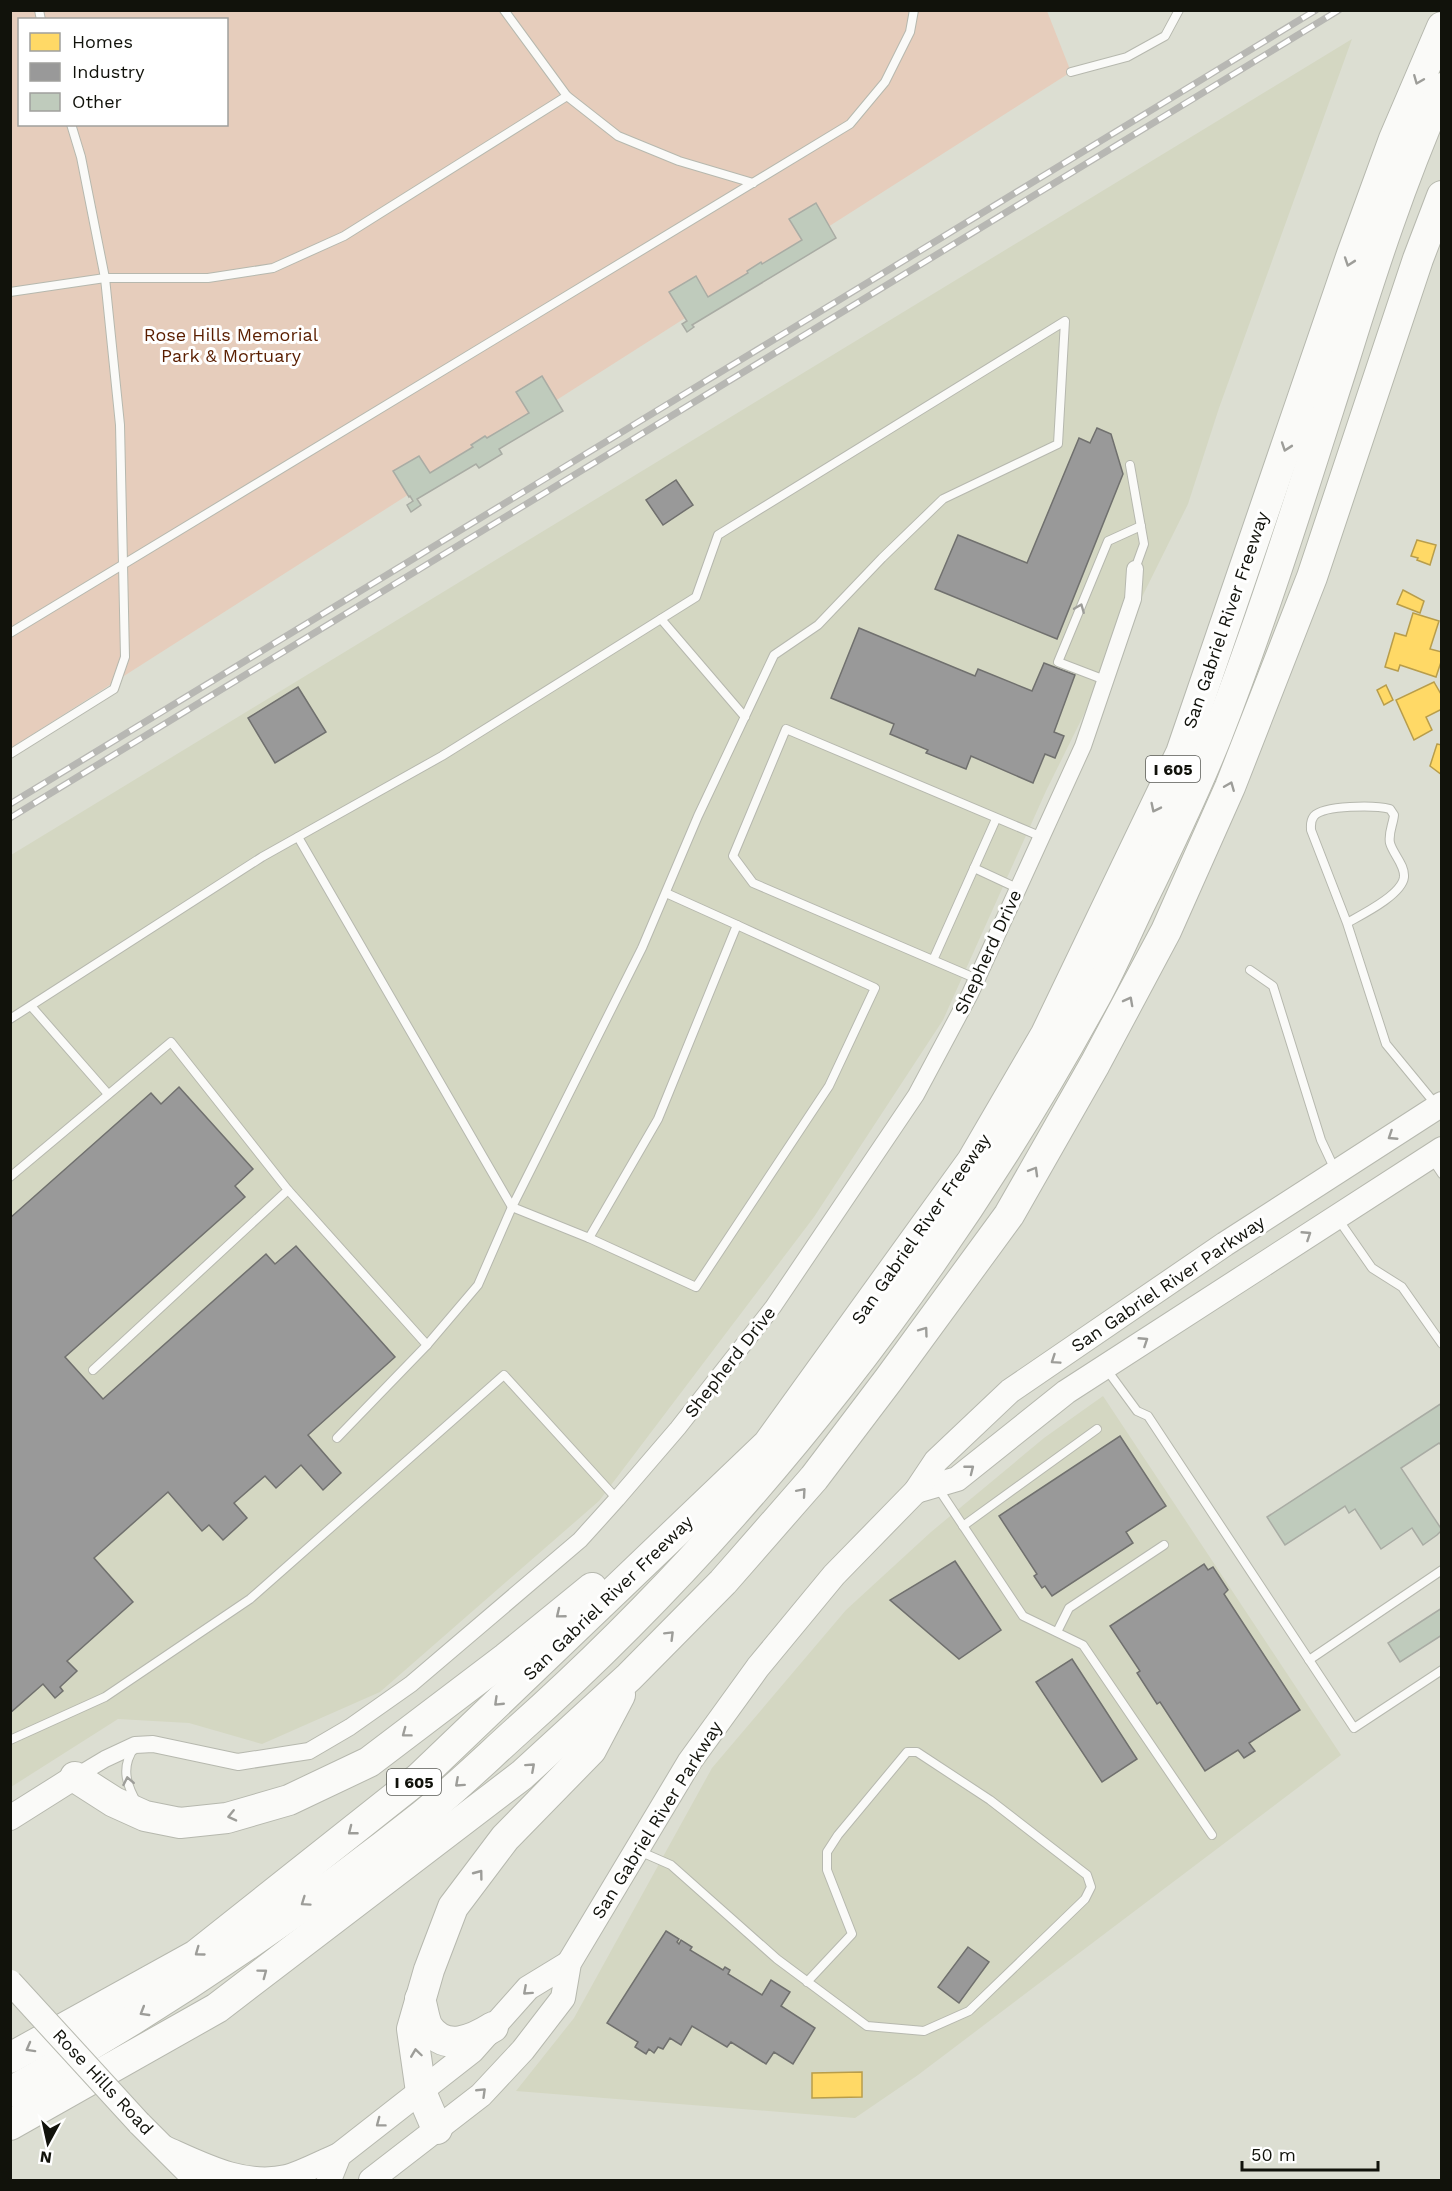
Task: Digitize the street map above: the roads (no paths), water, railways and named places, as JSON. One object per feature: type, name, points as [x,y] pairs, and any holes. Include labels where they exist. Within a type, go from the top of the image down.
[{"type":"highway","name":"San Gabriel River Freeway","points":[[10,2058],[196,1955],[419,1778],[768,1444],[972,1161],[1046,1034],[1176,764],[1352,254],[1394,139],[1442,27]]},
{"type":"highway","points":[[10,2092],[166,1999],[337,1880],[426,1812],[575,1679],[645,1610],[775,1465],[847,1377],[931,1264],[1017,1131],[1099,989],[1215,742],[1264,603],[1387,227],[1418,141],[1442,88]]},
{"type":"highway","points":[[486,1804],[500,1764],[556,1714],[714,1554],[814,1438],[907,1317],[1003,1175],[1081,1043],[1160,890],[1210,778],[1259,656],[1370,333],[1402,229],[1442,128]]},
{"type":"highway","points":[[10,2125],[217,2008],[486,1804],[522,1775],[629,1677],[723,1582],[814,1478],[1009,1215],[1095,1064],[1166,931],[1230,788],[1312,577],[1418,259],[1442,196]]},
{"type":"highway","points":[[75,1777],[114,1802],[145,1816],[180,1823],[226,1818],[289,1800],[369,1762],[506,1658],[768,1444]]},
{"type":"highway","points":[[437,2129],[421,2092],[412,2029],[429,1970],[453,1907],[505,1838],[591,1750],[629,1677]]},
{"type":"highway","points":[[420,1999],[428,2027],[440,2038],[456,2043],[473,2039],[493,2028]]},
{"type":"main road","name":"San Gabriel River Parkway","points":[[371,2181],[481,2095],[522,2050],[562,1998],[569,1963],[690,1761],[758,1667],[834,1575],[926,1488],[936,1461],[1010,1391],[1225,1244],[1439,1105]]},
{"type":"main road","name":"San Gabriel River Parkway","points":[[926,1488],[957,1479],[1066,1392],[1336,1216],[1438,1159]]},
{"type":"main road","name":"Shepherd Drive","points":[[10,1818],[75,1777]]},
{"type":"main road","name":"San Gabriel River Parkway","points":[[165,2148],[213,2169],[247,2179],[286,2177],[339,2154],[472,2051],[528,1988],[569,1963]]},
{"type":"main road","name":"Rose Hills Road","points":[[10,1982],[139,2123],[196,2181]]},
{"type":"main road","points":[[329,2181],[339,2154]]},
{"type":"street","name":"Shepherd Drive","points":[[75,1777],[135,1745],[153,1744],[238,1762],[309,1751],[350,1727],[411,1684],[580,1540],[617,1499],[678,1428],[773,1307],[916,1095],[977,979],[1083,746],[1133,599],[1135,569]]},
{"type":"lane","points":[[504,10],[567,96],[618,136],[679,161],[753,183]]},
{"type":"lane","points":[[10,633],[850,124],[885,82],[910,32],[914,10]]},
{"type":"lane","points":[[1071,72],[1127,57],[1165,36],[1179,10]]},
{"type":"lane","points":[[10,292],[105,278],[208,278],[273,268],[344,236],[567,96]]},
{"type":"lane","points":[[10,754],[114,689],[125,657],[120,425],[105,278],[81,157],[72,126]]},
{"type":"lane","points":[[10,1019],[262,857],[442,756],[696,597],[718,535],[1065,321],[1058,444],[943,499],[818,625],[774,655],[698,816],[642,948],[512,1208],[478,1285],[427,1346],[337,1438]]},
{"type":"lane","points":[[1130,465],[1144,544],[1135,569]]},
{"type":"lane","points":[[1105,681],[1058,662],[1108,541],[1140,526]]},
{"type":"lane","points":[[661,619],[745,717]]},
{"type":"lane","points":[[977,979],[934,958],[753,883],[733,856],[786,729],[1042,837]]},
{"type":"lane","points":[[1347,923],[1394,894],[1401,886],[1404,877],[1402,868],[1390,843],[1394,815],[1390,809],[1380,807],[1329,809],[1316,814],[1311,821],[1311,830],[1347,923],[1386,1044],[1439,1105]]},
{"type":"lane","points":[[934,958],[996,819]]},
{"type":"lane","points":[[298,837],[512,1208],[590,1238],[696,1287],[829,1086],[875,988],[666,892]]},
{"type":"lane","points":[[974,868],[1018,889]]},
{"type":"lane","points":[[590,1238],[658,1119],[737,925]]},
{"type":"lane","points":[[1250,970],[1273,986],[1321,1140],[1336,1172]]},
{"type":"lane","points":[[31,1006],[108,1094]]},
{"type":"lane","points":[[11,1176],[171,1042],[288,1190],[427,1346]]},
{"type":"lane","points":[[93,1370],[288,1190]]},
{"type":"lane","points":[[1336,1216],[1372,1268],[1402,1287],[1442,1344]]},
{"type":"lane","points":[[1105,1367],[1137,1411],[1148,1416],[1354,1728],[1442,1670]]},
{"type":"lane","points":[[10,1740],[105,1697],[250,1599],[504,1375],[617,1499]]},
{"type":"lane","points":[[963,1526],[1097,1429]]},
{"type":"lane","points":[[926,1488],[963,1526],[1023,1616],[1083,1645],[1212,1835]]},
{"type":"lane","points":[[1057,1632],[1069,1608],[1164,1545]]},
{"type":"lane","points":[[1309,1660],[1442,1570]]},
{"type":"lane","points":[[135,1745],[129,1755],[126,1773],[127,1787],[145,1816]]},
{"type":"lane","points":[[636,1849],[671,1865],[777,1959],[807,1982],[867,2026],[924,2031],[969,2011],[1011,1971],[1085,1899],[1091,1887],[1087,1875],[990,1800],[917,1752],[907,1752],[838,1835],[827,1852],[827,1870],[852,1934],[807,1982]]},
{"type":"railway","points":[[10,804],[1316,10]]},
{"type":"railway","points":[[10,818],[1339,10]]},
{"type":"park label","name":"Rose Hills Memorial Park & Mortuary","points":[[231,345]]}]
